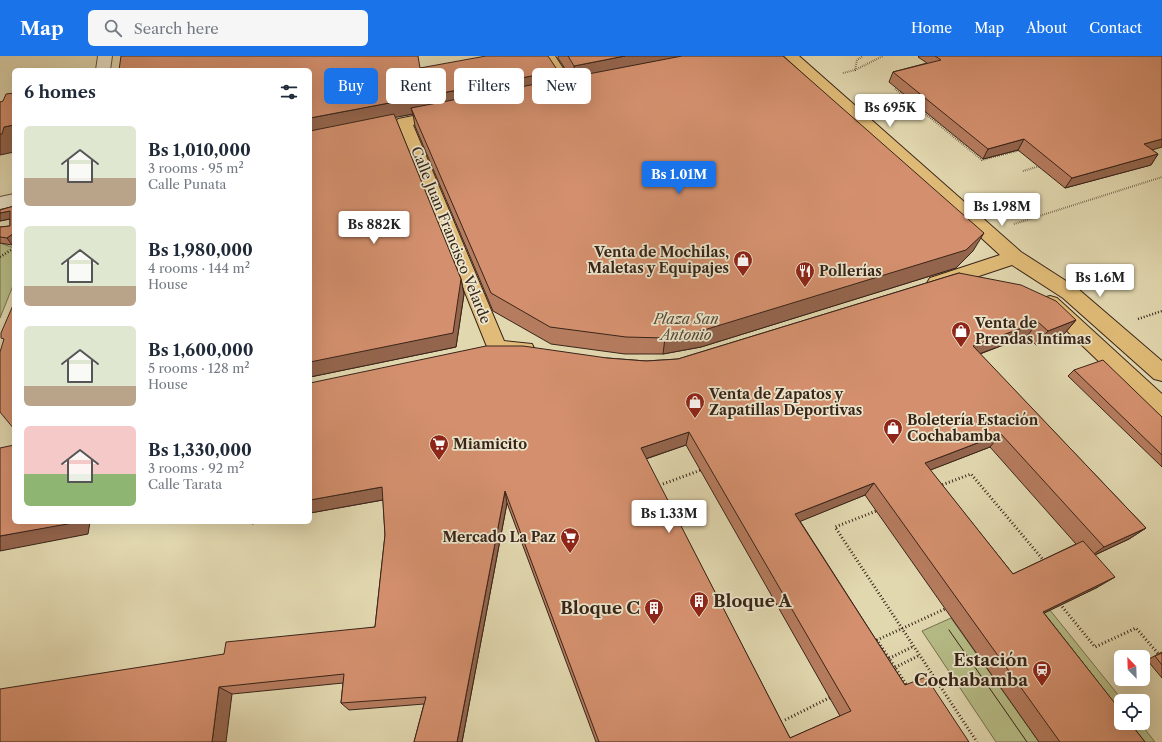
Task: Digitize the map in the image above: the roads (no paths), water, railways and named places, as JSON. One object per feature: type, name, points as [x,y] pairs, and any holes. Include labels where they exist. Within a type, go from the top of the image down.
[{"type":"main road","points":[[548,56],[558,68]]},
{"type":"main road","points":[[791,56],[1014,257],[1070,293],[1162,373]]},
{"type":"main road","name":"Calle Juan Francisco Velarde","points":[[457,112],[397,124],[487,350],[546,353]]},
{"type":"main road","points":[[920,288],[1014,257]]},
{"type":"main road","points":[[960,276],[988,278],[1000,282]]},
{"type":"main road","points":[[1033,294],[1047,301],[1162,408]]},
{"type":"street","points":[[104,68],[105,56]]},
{"type":"street","points":[[0,203],[12,200]]},
{"type":"tram line","points":[[949,630],[1027,742]]},
{"type":"place","name":"Venta de Mochilas, Maletas y Equipajes","points":[[743,277]]},
{"type":"place","name":"Pollerías","points":[[805,288]]},
{"type":"place","name":"Venta de Prendas Intimas","points":[[961,348]]},
{"type":"place","name":"Venta de Zapatos y Zapatillas Deportivas","points":[[695,419]]},
{"type":"place","name":"Boletería Estación Cochabamba","points":[[893,445]]},
{"type":"place","name":"Miamicito","points":[[439,461]]},
{"type":"place","name":"Mercado La Paz","points":[[570,554]]},
{"type":"place","name":"Bloque A","points":[[699,618]]},
{"type":"place","name":"Bloque C","points":[[654,625]]},
{"type":"place","name":"Estación Cochabamba","points":[[1042,687]]},
{"type":"park label","name":"Plaza San Antonio","points":[[686,328]]}]
